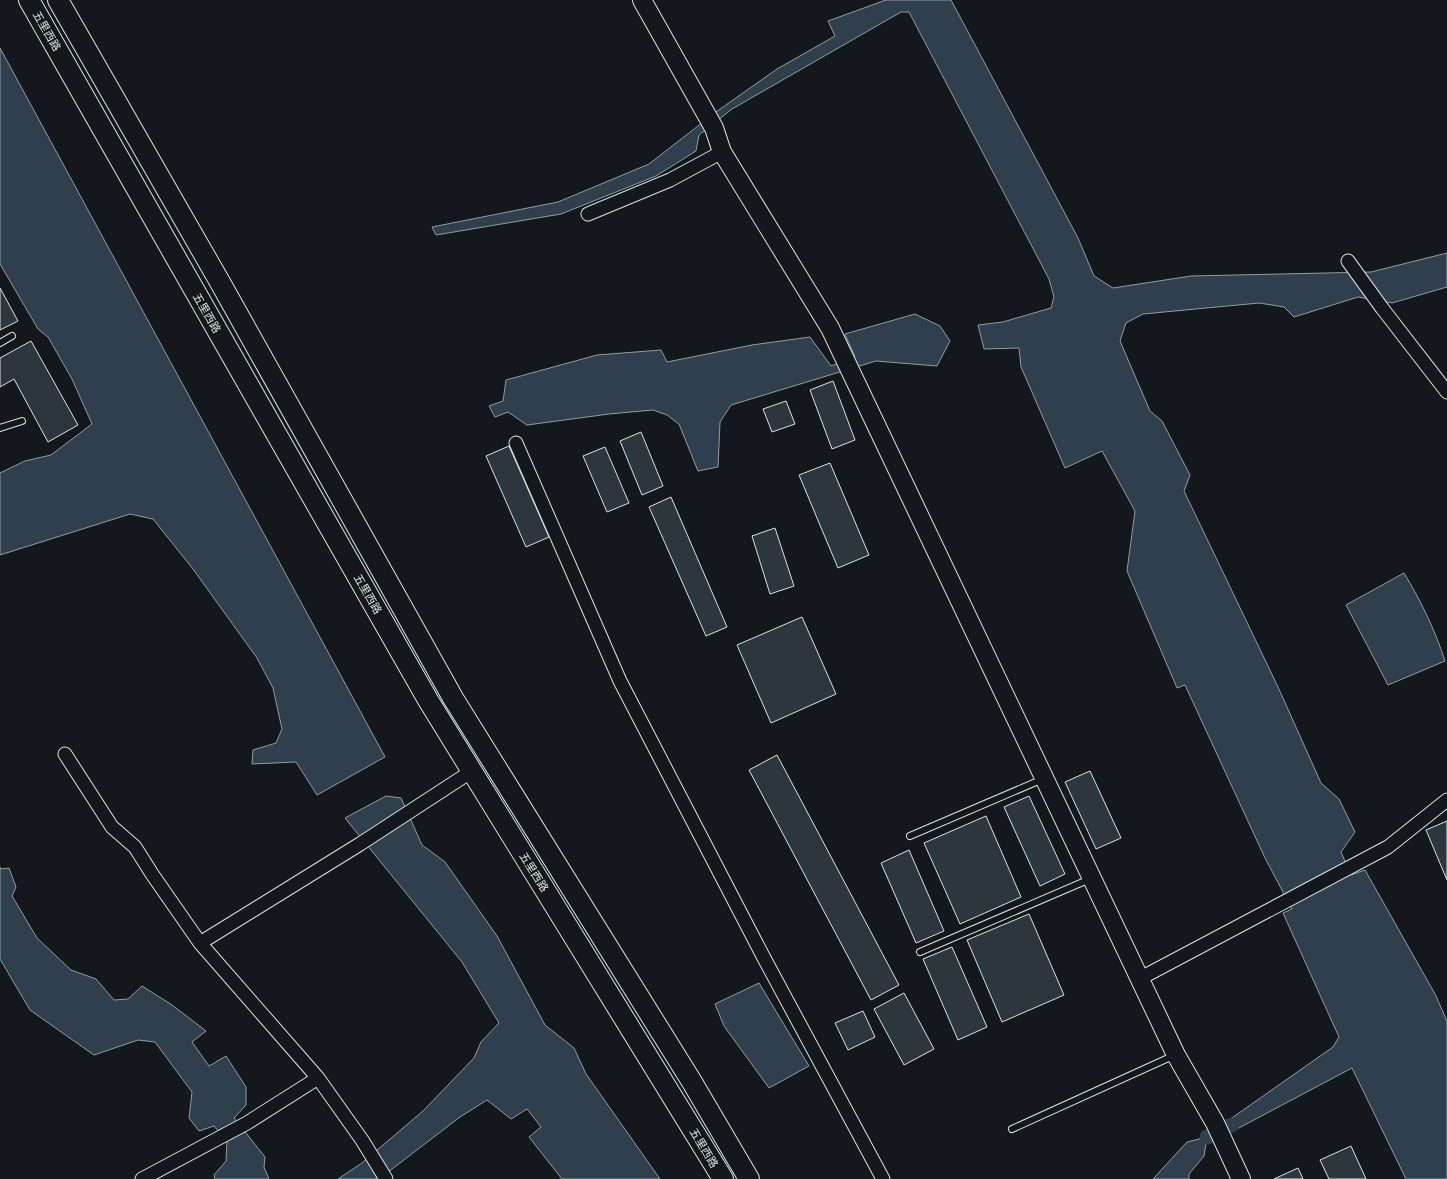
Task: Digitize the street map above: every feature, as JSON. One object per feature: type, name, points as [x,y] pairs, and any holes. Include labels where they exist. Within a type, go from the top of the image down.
[{"type":"main road","name":"五里西路","points":[[29,0],[428,700],[723,1179]]},
{"type":"main road","name":"五里西路","points":[[58,0],[221,284],[453,698],[692,1082],[749,1179]]},
{"type":"main road","points":[[642,0],[714,128],[722,152],[830,328],[1139,979],[1176,1055],[1215,1123],[1241,1179]]},
{"type":"street","points":[[588,214],[670,180],[722,152]]},
{"type":"street","points":[[1351,264],[1382,308],[1447,392]]},
{"type":"street","points":[[516,444],[620,681],[761,951],[883,1179]]},
{"type":"street","points":[[65,754],[112,827],[135,847],[200,943],[318,1078],[362,1140],[386,1179]]},
{"type":"street","points":[[200,943],[360,844],[472,771]]},
{"type":"street","points":[[1139,979],[1388,847],[1447,800]]},
{"type":"street","points":[[142,1179],[247,1123],[318,1078]]},
{"type":"lane","points":[[0,344],[12,336]]},
{"type":"lane","points":[[0,428],[22,421]]},
{"type":"lane","points":[[910,836],[1044,778]]},
{"type":"lane","points":[[920,952],[1092,878]]},
{"type":"lane","points":[[1012,1129],[1176,1055]]},
{"type":"water","points":[[886,0],[951,0],[1078,238],[1094,276],[1113,288],[1191,276],[1371,272],[1447,253],[1447,287],[1392,303],[1358,297],[1294,317],[1284,307],[1259,303],[1143,314],[1126,323],[1120,341],[1150,411],[1162,421],[1190,475],[1184,491],[1278,687],[1321,783],[1339,799],[1355,832],[1341,852],[1351,875],[1365,870],[1435,994],[1447,1021],[1447,1179],[1406,1179],[1352,1068],[1235,1130],[1229,1120],[1333,1047],[1339,1037],[1283,913],[1292,909],[1265,858],[1185,685],[1177,688],[1127,571],[1135,511],[1102,451],[1065,468],[1021,367],[1019,348],[984,349],[978,325],[1003,322],[1051,308],[1054,297],[1049,279],[909,12],[901,12],[732,109],[699,135],[696,151],[656,176],[561,214],[436,235],[432,227],[558,202],[649,164],[716,112],[777,69],[835,36],[828,21]]},
{"type":"water","points":[[0,48],[385,757],[317,795],[296,762],[252,764],[253,750],[276,743],[282,729],[273,688],[257,658],[193,569],[153,519],[130,514],[0,555],[0,473],[25,461],[51,455],[92,424],[72,379],[48,337],[38,329],[0,264]]},
{"type":"water","points":[[915,314],[940,326],[950,341],[937,366],[876,361],[731,405],[720,422],[718,467],[698,471],[679,424],[667,415],[653,410],[609,414],[527,425],[508,412],[495,417],[489,406],[503,401],[506,380],[597,355],[661,350],[667,362],[752,345],[810,337],[831,366],[855,357],[845,334]]},
{"type":"water","points":[[1404,573],[1427,616],[1445,661],[1388,685],[1346,605]]},
{"type":"water","points":[[386,796],[401,798],[422,845],[445,862],[497,936],[545,1025],[574,1048],[586,1074],[660,1179],[562,1179],[529,1137],[541,1127],[527,1109],[511,1119],[487,1100],[460,1117],[379,1179],[338,1179],[362,1163],[423,1111],[474,1058],[481,1042],[499,1023],[462,962],[345,818]]},
{"type":"water","points":[[0,867],[1,869],[9,868],[16,887],[12,896],[37,938],[71,970],[96,979],[114,1000],[128,999],[142,986],[172,1005],[206,1031],[192,1042],[209,1066],[226,1056],[246,1087],[246,1105],[234,1118],[265,1157],[264,1167],[269,1179],[215,1179],[214,1175],[226,1161],[227,1142],[214,1126],[199,1131],[189,1118],[192,1092],[155,1042],[138,1040],[94,1055],[30,1010],[0,959]]},
{"type":"water","points":[[759,983],[809,1066],[769,1088],[724,1026],[715,1004]]},
{"type":"water","points":[[1207,1137],[1204,1156],[1189,1174],[1189,1179],[1153,1179],[1187,1142]]},
{"type":"building","points":[[0,288],[18,321],[0,330]]},
{"type":"building","points":[[31,341],[78,425],[48,442],[14,379],[0,387],[0,358]]},
{"type":"building","points":[[833,381],[855,440],[832,449],[810,390]]},
{"type":"building","points":[[786,401],[795,424],[772,432],[763,409]]},
{"type":"building","points":[[641,432],[663,486],[642,495],[620,441]]},
{"type":"building","points":[[509,446],[549,537],[526,547],[486,456]]},
{"type":"building","points":[[605,447],[629,503],[607,512],[583,456]]},
{"type":"building","points":[[830,463],[869,555],[838,568],[799,475]]},
{"type":"building","points":[[671,497],[727,627],[706,636],[649,507]]},
{"type":"building","points":[[775,528],[794,586],[770,594],[752,536]]},
{"type":"building","points":[[802,617],[836,694],[771,723],[737,645]]},
{"type":"building","points":[[777,755],[899,985],[871,1000],[749,770]]},
{"type":"building","points":[[1090,771],[1121,838],[1096,849],[1065,782]]},
{"type":"building","points":[[1029,796],[1065,874],[1040,886],[1004,807]]},
{"type":"building","points":[[986,816],[1021,897],[960,924],[924,843]]},
{"type":"building","points":[[1447,821],[1447,880],[1426,830]]},
{"type":"building","points":[[909,850],[944,931],[916,943],[881,863]]},
{"type":"building","points":[[1029,914],[1064,995],[1002,1022],[967,940]]},
{"type":"building","points":[[952,947],[987,1027],[958,1040],[923,959]]},
{"type":"building","points":[[904,993],[934,1049],[904,1065],[874,1009]]},
{"type":"building","points":[[863,1011],[875,1037],[848,1050],[835,1023]]},
{"type":"building","points":[[1351,1146],[1366,1179],[1329,1179],[1320,1160]]},
{"type":"building","points":[[1298,1168],[1303,1179],[1274,1179]]},
{"type":"waterway","points":[[1207,1137],[1212,1135]]}]
